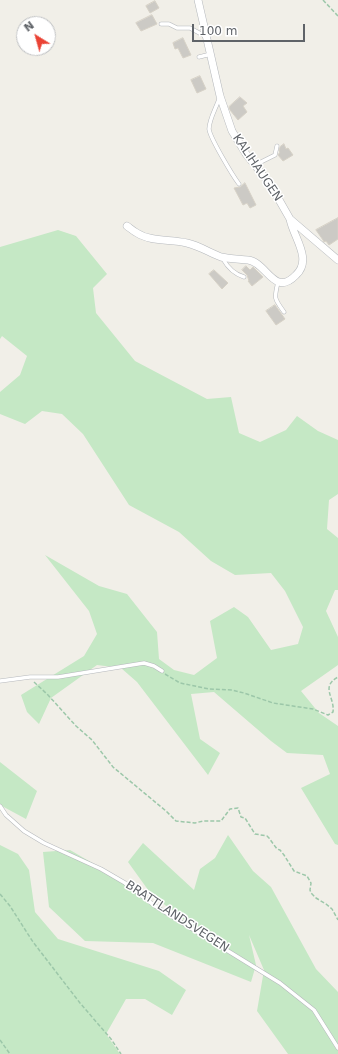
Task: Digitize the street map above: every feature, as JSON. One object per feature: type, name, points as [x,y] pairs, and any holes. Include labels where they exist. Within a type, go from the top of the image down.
[{"type":"street","name":"KALIHAUGEN","points":[[198,0],[220,96],[232,131],[246,154],[270,184],[290,219],[302,252],[302,264],[300,270],[286,282],[278,282]]},
{"type":"street","name":"KALIHAUGEN","points":[[290,219],[338,260]]},
{"type":"street","points":[[127,226],[143,236],[186,242],[222,257],[250,260],[273,280],[278,282]]},
{"type":"lane","points":[[161,24],[169,24],[177,28],[190,28],[203,36],[206,36]]},
{"type":"lane","points":[[199,57],[211,54]]},
{"type":"lane","points":[[220,96],[210,124],[210,131],[239,184]]},
{"type":"lane","points":[[255,165],[275,155],[276,146]]},
{"type":"lane","points":[[222,257],[226,265],[232,271],[244,277]]},
{"type":"lane","points":[[278,282],[275,296],[276,301],[284,312]]},
{"type":"lane","points":[[0,681],[28,677],[58,677],[144,663],[154,666],[162,671]]},
{"type":"lane","name":"BRATTLANDSVEGEN","points":[[0,806],[6,815],[24,831],[44,843],[100,869],[125,883],[155,906],[280,982],[314,1010],[338,1048]]},
{"type":"path","points":[[323,0],[338,16]]},
{"type":"path","points":[[162,671],[180,683],[209,689],[238,692],[273,703],[313,708],[328,715],[333,712],[334,708],[329,685],[331,681],[338,677]]},
{"type":"path","points":[[28,677],[48,695],[76,726],[92,740],[113,768],[176,821],[195,823],[203,821],[221,821],[230,809],[238,808],[241,817],[245,818],[255,834],[267,836],[277,849],[284,855],[294,871],[305,875],[310,880],[311,893],[326,904],[338,920]]},
{"type":"path","points":[[0,894],[6,900],[34,942],[76,999],[111,1039],[121,1054]]},
{"type":"path","points":[[0,1040],[10,1054]]},
{"type":"green space","points":[[58,230],[76,236],[107,274],[93,288],[96,313],[135,361],[207,399],[231,397],[239,433],[260,442],[286,430],[297,416],[318,431],[338,440],[338,494],[329,500],[327,529],[338,538],[338,590],[335,590],[326,611],[338,637],[338,665],[301,691],[319,713],[338,726],[338,845],[335,844],[301,788],[330,774],[323,755],[287,753],[214,692],[191,694],[200,739],[220,753],[208,775],[137,682],[121,668],[97,665],[51,698],[39,724],[27,712],[21,695],[84,656],[97,634],[89,611],[45,555],[99,586],[127,594],[157,632],[159,659],[174,670],[194,675],[217,658],[210,621],[234,607],[248,617],[271,650],[298,644],[303,627],[285,591],[271,573],[235,575],[211,561],[179,532],[129,505],[83,434],[62,414],[42,411],[25,424],[0,414],[0,392],[20,375],[27,356],[2,336],[0,339],[0,247]]},
{"type":"green space","points":[[0,762],[37,791],[26,819],[0,805]]},
{"type":"green space","points":[[228,835],[253,871],[271,887],[316,969],[338,992],[338,1054],[288,1054],[257,1011],[264,970],[249,935],[256,965],[251,982],[153,943],[85,941],[49,907],[43,852],[70,850],[108,872],[159,910],[188,923],[151,894],[128,862],[143,843],[194,890],[200,869],[215,858]]},
{"type":"green space","points":[[0,845],[18,854],[29,870],[35,912],[58,939],[159,971],[186,990],[172,1015],[145,999],[126,999],[106,1034],[120,1054],[0,1054]]},
{"type":"building","points":[[155,1],[159,8],[150,13],[146,6]]},
{"type":"building","points":[[152,15],[157,24],[141,31],[136,23]]},
{"type":"building","points":[[183,38],[191,55],[183,58],[178,48],[175,49],[173,43]]},
{"type":"building","points":[[200,76],[206,89],[197,93],[191,80]]},
{"type":"building","points":[[240,97],[247,103],[243,106],[247,112],[238,120],[229,107]]},
{"type":"building","points":[[284,144],[286,149],[288,148],[293,155],[283,161],[278,155],[280,152],[280,147]]},
{"type":"building","points":[[245,183],[256,205],[250,208],[247,203],[243,205],[234,188],[240,187]]},
{"type":"building","points":[[338,218],[338,239],[329,245],[326,241],[324,242],[316,230]]},
{"type":"building","points":[[246,266],[250,270],[253,267],[263,277],[252,286],[248,281],[247,275],[242,270]]},
{"type":"building","points":[[214,270],[228,283],[222,289],[209,274]]},
{"type":"building","points":[[275,305],[285,319],[276,325],[266,311]]}]
